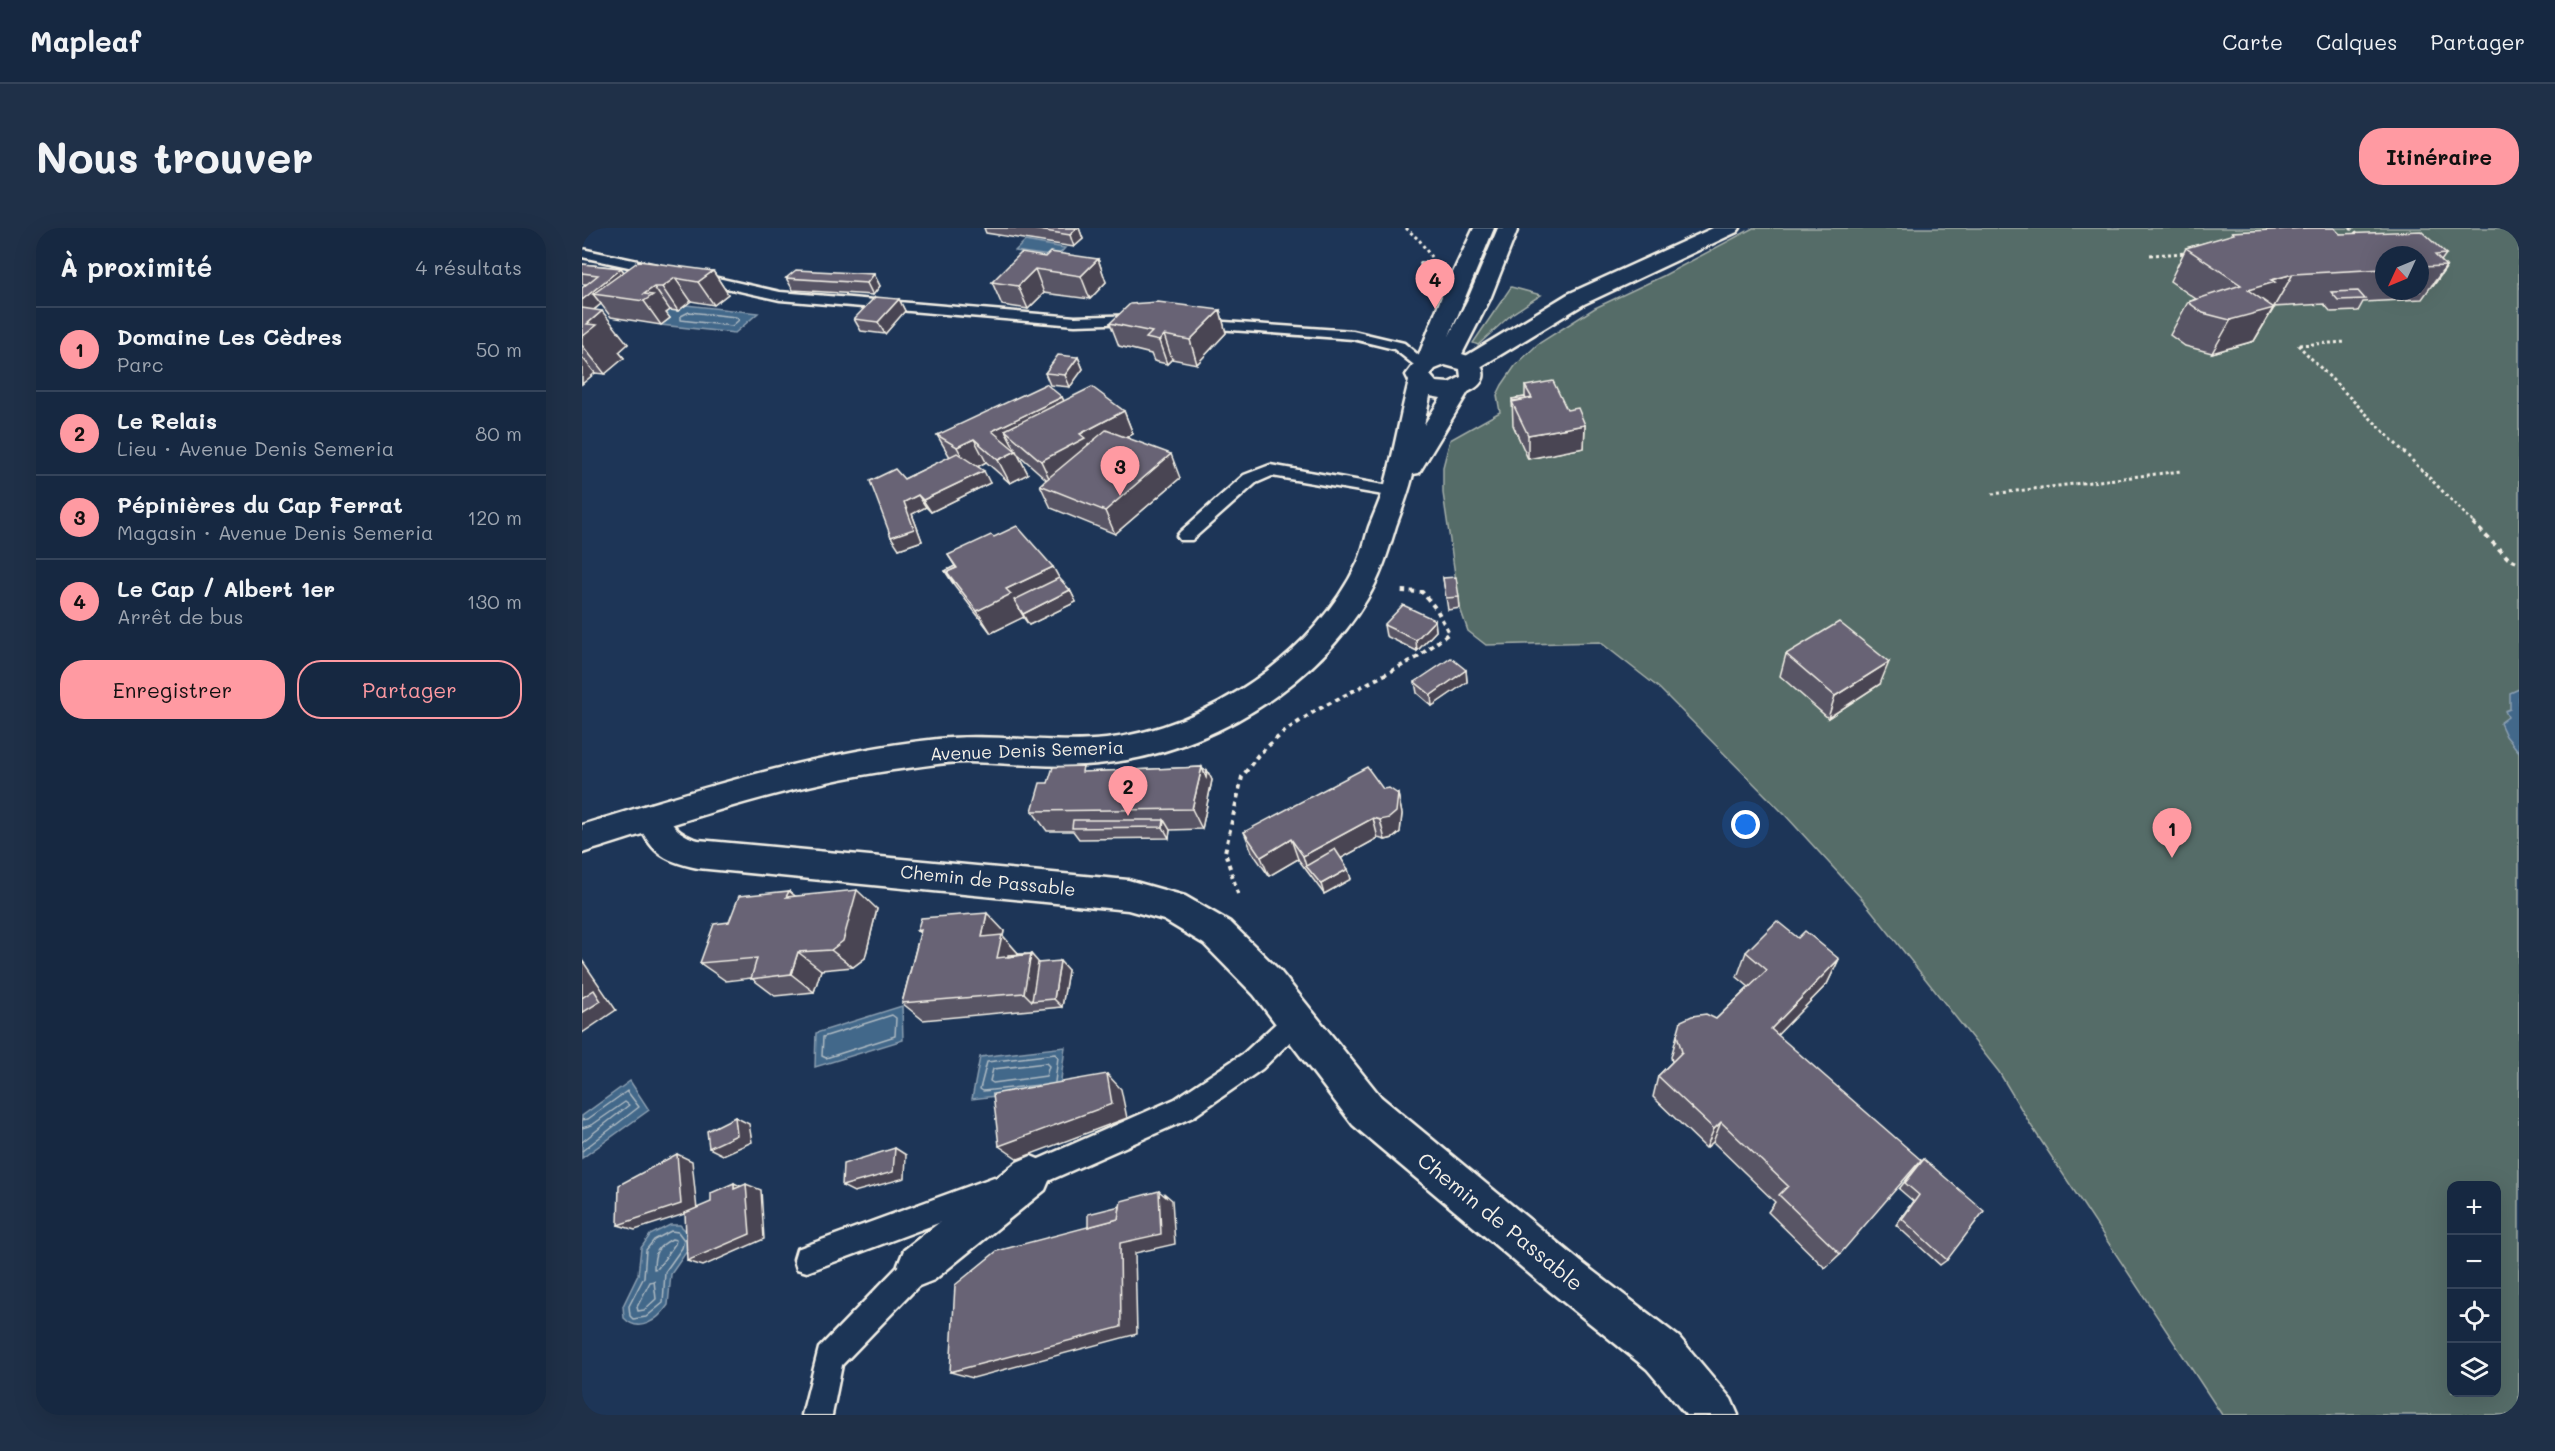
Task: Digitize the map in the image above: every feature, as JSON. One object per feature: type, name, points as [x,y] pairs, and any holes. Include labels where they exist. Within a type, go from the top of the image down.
[{"type":"main road","name":"Avenue Denis Semeria","points":[[1395,492],[1446,371],[1454,296],[1484,228]]},
{"type":"main road","name":"Avenue Denis Semeria","points":[[582,839],[800,775],[889,758],[963,750],[1033,753],[1125,748],[1157,741],[1193,727],[1263,688],[1293,665],[1322,638],[1359,589],[1372,561],[1395,492],[1508,228]]},
{"type":"main road","points":[[1446,371],[1490,368],[1534,326],[1576,299],[1730,228]]},
{"type":"main road","name":"Chemin de Passable","points":[[651,818],[661,838],[674,849],[698,854],[1128,895],[1173,907],[1217,933],[1267,983],[1294,1021],[1367,1112],[1540,1256],[1663,1353],[1715,1415]]},
{"type":"main road","points":[[919,1265],[1031,1176]]},
{"type":"lane","points":[[582,253],[780,296],[1075,321],[1135,318],[1159,320]]},
{"type":"lane","points":[[1183,322],[1353,335],[1399,346],[1446,371]]},
{"type":"lane","points":[[1186,536],[1250,479],[1270,470],[1395,492]]},
{"type":"lane","points":[[807,1259],[1031,1176],[1184,1108],[1253,1061],[1294,1021]]},
{"type":"lane","points":[[817,1415],[829,1358],[919,1265]]},
{"type":"path","points":[[1406,228],[1420,241],[1435,264]]},
{"type":"path","points":[[2350,228],[2359,236]]},
{"type":"path","points":[[2150,255],[2196,253]]},
{"type":"path","points":[[2346,342],[2298,345],[2508,558],[2519,563]]},
{"type":"path","points":[[1992,494],[2181,471]]},
{"type":"path","points":[[1225,852],[1242,777],[1258,755],[1285,731],[1315,711],[1418,657],[1449,633],[1437,610]]},
{"type":"green space","points":[[1753,228],[2519,228],[2519,1415],[2222,1415],[2032,1127],[1999,1072],[1863,900],[1786,816],[1659,688],[1600,642],[1486,645],[1468,631],[1460,608],[1443,493],[1443,467],[1450,440],[1500,412],[1497,395],[1515,366],[1538,344],[1595,308],[1663,276]]},
{"type":"green space","points":[[1511,287],[1541,295],[1513,313],[1478,345],[1473,343]]},
{"type":"water","points":[[1025,241],[1065,248],[1057,257],[1015,251]]},
{"type":"water","points":[[686,305],[758,313],[735,333],[661,325],[661,317],[670,310],[678,311]]},
{"type":"water","points":[[2519,689],[2519,752],[2506,736],[2500,723],[2508,717],[2505,711],[2510,709],[2510,693]]},
{"type":"water","points":[[902,1006],[903,1040],[815,1067],[816,1033]]},
{"type":"water","points":[[1065,1047],[1060,1088],[972,1099],[980,1057]]},
{"type":"water","points":[[630,1081],[649,1110],[582,1158],[582,1116]]},
{"type":"water","points":[[670,1225],[680,1225],[689,1234],[687,1251],[671,1274],[668,1305],[659,1316],[648,1323],[636,1325],[630,1323],[624,1318],[623,1306],[638,1275],[641,1248],[650,1235]]},
{"type":"building","points":[[1026,228],[1077,228],[1070,235]]},
{"type":"building","points":[[2307,228],[2334,228],[2340,234],[2421,231],[2446,254],[2435,255],[2446,266],[2429,267],[2429,246],[2375,246],[2375,269],[2293,274],[2271,280],[2275,282],[2248,290],[2274,308],[2230,320],[2203,313],[2188,302],[2241,285],[2186,248],[2234,234],[2232,232]]},
{"type":"building","points":[[1050,252],[1098,259],[1081,276],[1035,269],[1018,286],[992,282],[1021,253],[1045,257]]},
{"type":"building","points":[[1433,260],[1438,267],[1424,270],[1420,263]]},
{"type":"building","points":[[639,261],[713,271],[698,282],[675,278],[662,287],[654,287],[644,294],[653,295],[644,301],[593,294]]},
{"type":"building","points":[[582,264],[621,268],[582,300],[582,288],[598,275],[582,273]]},
{"type":"building","points":[[796,270],[874,274],[867,283],[786,278]]},
{"type":"building","points":[[2358,291],[2365,299],[2338,300],[2331,292]]},
{"type":"building","points":[[875,297],[899,299],[878,322],[854,319]]},
{"type":"building","points":[[1158,302],[1220,310],[1190,340],[1164,335],[1159,341],[1146,338],[1152,332],[1110,323],[1130,304]]},
{"type":"building","points":[[582,308],[602,311],[587,324],[597,325],[582,337]]},
{"type":"building","points":[[1058,355],[1078,357],[1065,375],[1045,373]]},
{"type":"building","points":[[1553,381],[1567,410],[1578,408],[1585,425],[1528,435],[1512,402],[1532,398],[1525,386]]},
{"type":"building","points":[[1046,384],[1062,397],[992,431],[1016,451],[998,460],[974,439],[957,447],[937,435]]},
{"type":"building","points":[[1092,387],[1124,411],[1080,434],[1085,438],[1041,461],[1005,430]]},
{"type":"building","points":[[1525,397],[1526,399],[1513,401],[1512,399]]},
{"type":"building","points":[[1106,430],[1171,454],[1105,511],[1040,485]]},
{"type":"building","points":[[957,453],[984,471],[923,500],[918,495],[904,502],[914,529],[891,537],[870,481],[895,469],[904,479]]},
{"type":"building","points":[[1017,526],[1053,567],[1006,589],[1011,594],[977,611],[947,572],[957,568],[948,555]]},
{"type":"building","points":[[955,566],[956,568],[947,572],[954,583],[945,571]]},
{"type":"building","points":[[1456,577],[1459,597],[1446,598],[1443,578]]},
{"type":"building","points":[[1059,578],[1070,590],[1023,614],[1014,600]]},
{"type":"building","points":[[1403,605],[1435,620],[1416,640],[1384,625]]},
{"type":"building","points":[[1839,622],[1889,662],[1835,696],[1786,654]]},
{"type":"building","points":[[1451,658],[1466,670],[1431,695],[1415,682]]},
{"type":"building","points":[[1083,766],[1082,772],[1202,767],[1192,809],[1032,811],[1040,783],[1048,783],[1053,767]]},
{"type":"building","points":[[1367,767],[1383,789],[1389,788],[1398,794],[1396,812],[1389,818],[1380,820],[1373,818],[1303,856],[1291,839],[1261,857],[1244,832]]},
{"type":"building","points":[[1073,820],[1164,820],[1163,827],[1072,828]]},
{"type":"building","points":[[1335,849],[1348,869],[1321,884],[1306,866]]},
{"type":"building","points":[[857,890],[843,941],[831,950],[798,952],[791,974],[751,979],[757,958],[700,963],[714,924],[729,922],[739,896],[789,891],[786,897]]},
{"type":"building","points":[[987,913],[982,937],[1002,935],[997,958],[1031,954],[1024,993],[902,1003],[921,930],[917,931],[921,918]]},
{"type":"building","points":[[1777,921],[1798,938],[1805,931],[1839,959],[1771,1029],[1921,1160],[1840,1254],[1779,1195],[1788,1186],[1721,1122],[1714,1129],[1658,1076],[1682,1052],[1677,1035],[1681,1021],[1692,1016],[1706,1014],[1716,1019],[1767,970],[1746,952]]},
{"type":"building","points":[[1060,961],[1054,999],[1032,1001],[1038,963]]},
{"type":"building","points":[[594,990],[601,1001],[582,1013],[582,998]]},
{"type":"building","points":[[1107,1074],[1112,1104],[999,1146],[993,1094]]},
{"type":"building","points":[[735,1117],[737,1135],[709,1148],[707,1131]]},
{"type":"building","points":[[895,1148],[893,1172],[842,1186],[843,1164]]},
{"type":"building","points":[[677,1154],[681,1204],[618,1225],[619,1185]]},
{"type":"building","points":[[1924,1159],[1984,1211],[1947,1260],[1902,1219],[1919,1195],[1905,1183]]},
{"type":"building","points":[[734,1183],[734,1189],[746,1184],[750,1234],[687,1261],[685,1213],[711,1202],[711,1193]]},
{"type":"building","points":[[1159,1191],[1161,1234],[1120,1243],[1121,1327],[950,1372],[955,1285],[997,1251],[1118,1219],[1121,1201]]},
{"type":"building","points":[[1120,1206],[1118,1219],[1088,1227],[1088,1214]]},
{"type":"place","name":"Le Cap / Albert 1er","points":[[1435,309]]},
{"type":"place","name":"Pépinières du Cap Ferrat","points":[[1120,496]]},
{"type":"place","name":"Le Relais","points":[[1128,816]]},
{"type":"place","name":"Domaine Les Cèdres","points":[[2172,858]]}]
